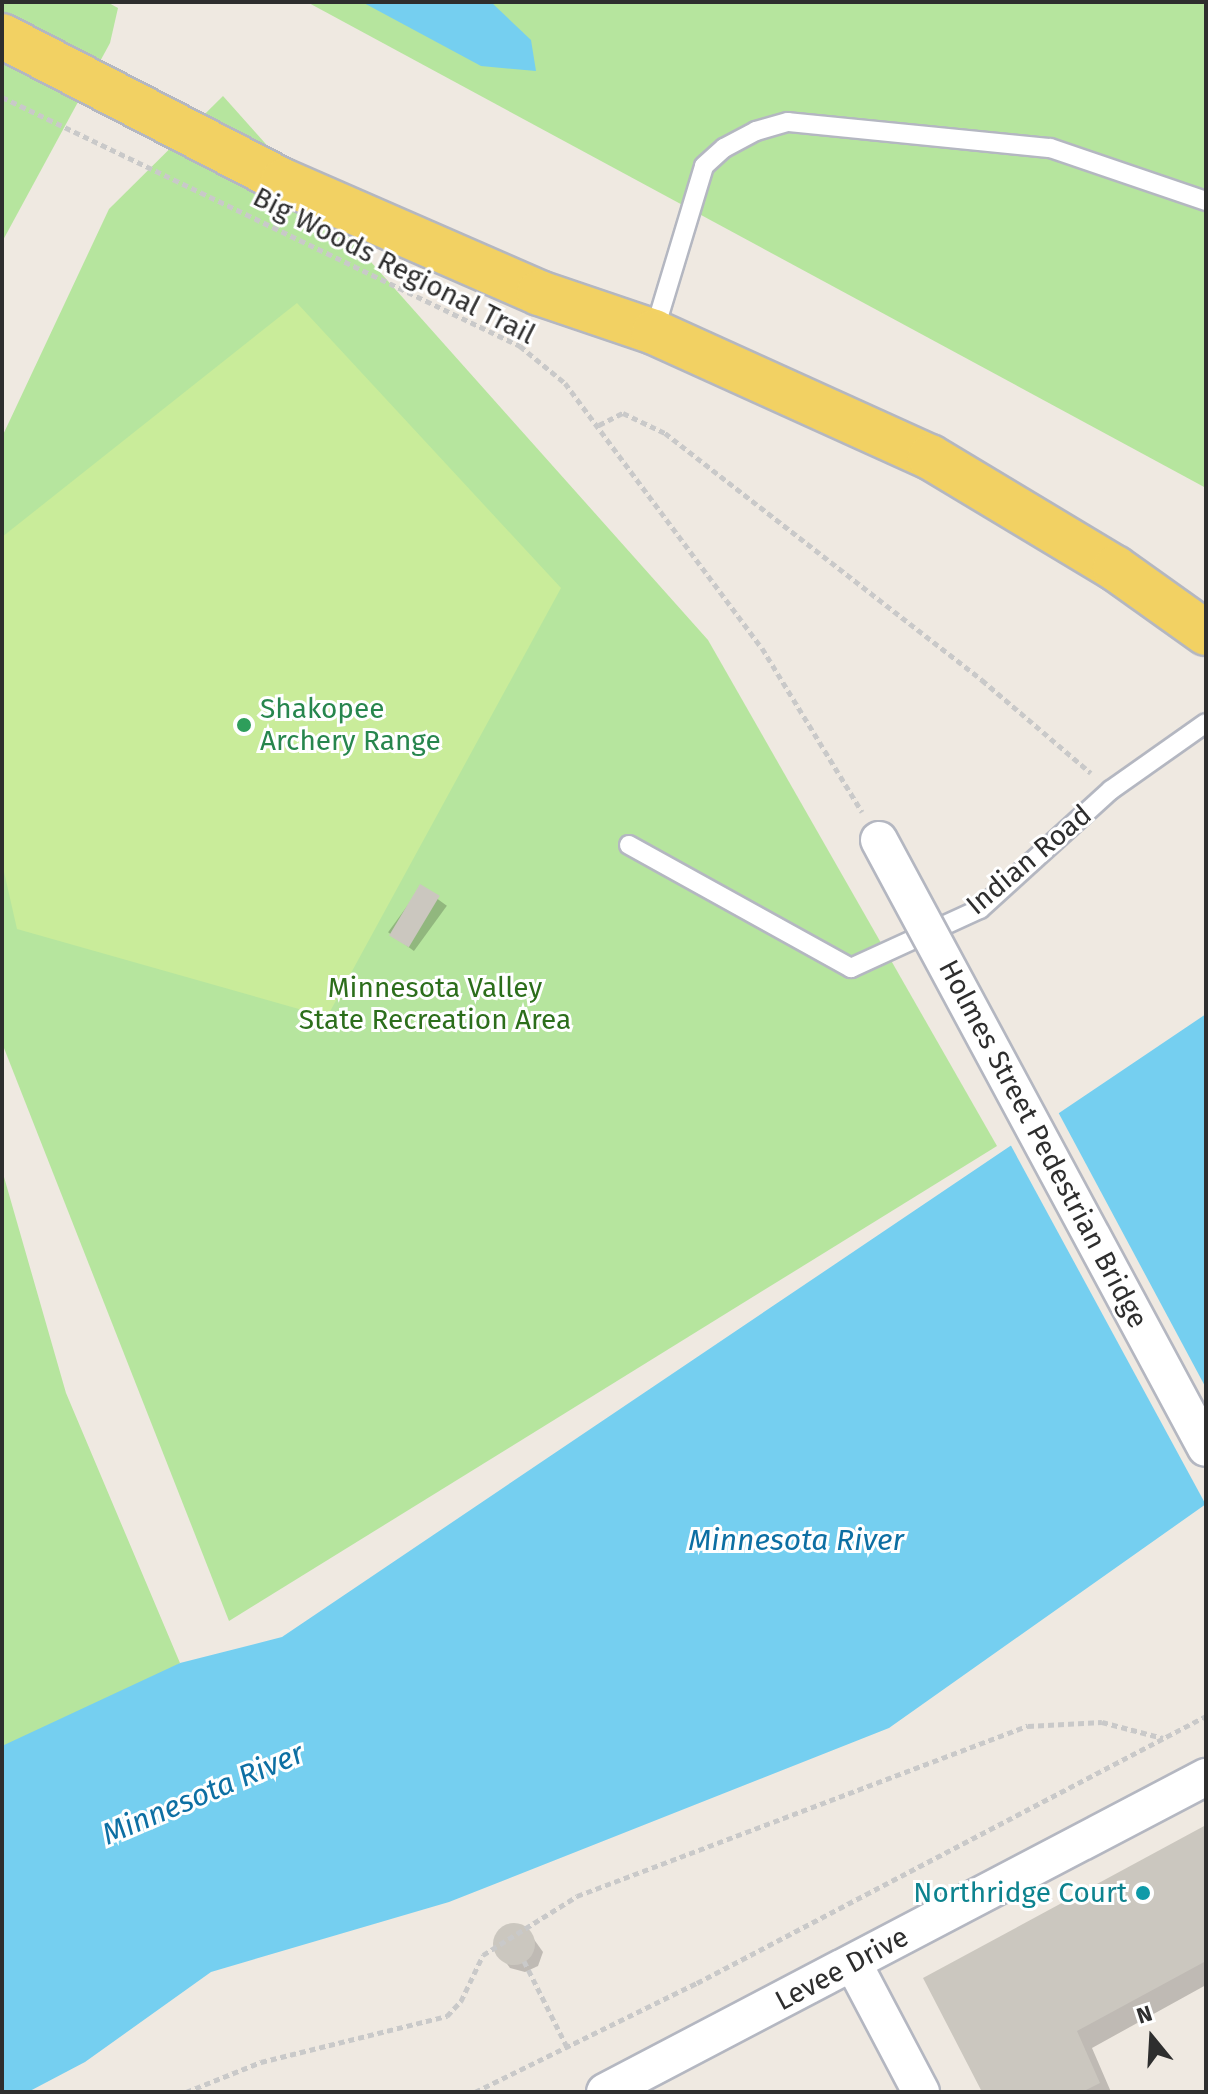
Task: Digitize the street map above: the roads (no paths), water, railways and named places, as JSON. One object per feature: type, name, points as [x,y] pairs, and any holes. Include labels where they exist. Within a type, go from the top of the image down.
[{"type":"main road","points":[[2,36],[283,181],[539,293],[654,332],[930,457],[1125,575],[1206,633]]},
{"type":"street","name":"Holmes Street Pedestrian Bridge","points":[[879,840],[1206,1448]]},
{"type":"street","name":"Levee Drive","points":[[605,2092],[1206,1777]]},
{"type":"street","points":[[853,1963],[921,2092]]},
{"type":"lane","points":[[654,332],[704,166],[724,148],[756,131],[788,122],[1050,148],[1206,201]]},
{"type":"lane","name":"Indian Road","points":[[629,845],[851,968],[980,909],[1111,790],[1206,723]]},
{"type":"water","points":[[362,2],[491,2],[531,40],[536,71],[481,66]]},
{"type":"water","name":"Minnesota River","points":[[1206,1014],[1206,1504],[889,1728],[449,1902],[211,1972],[85,2062],[28,2092],[2,2092],[2,1746],[180,1663],[282,1637]]},
{"type":"place","name":"Shakopee Archery Range","points":[[244,725]]},
{"type":"place","name":"Northridge Court","points":[[1143,1893]]},
{"type":"park label","name":"Minnesota Valley State Recreation Area","points":[[435,1004]]}]
